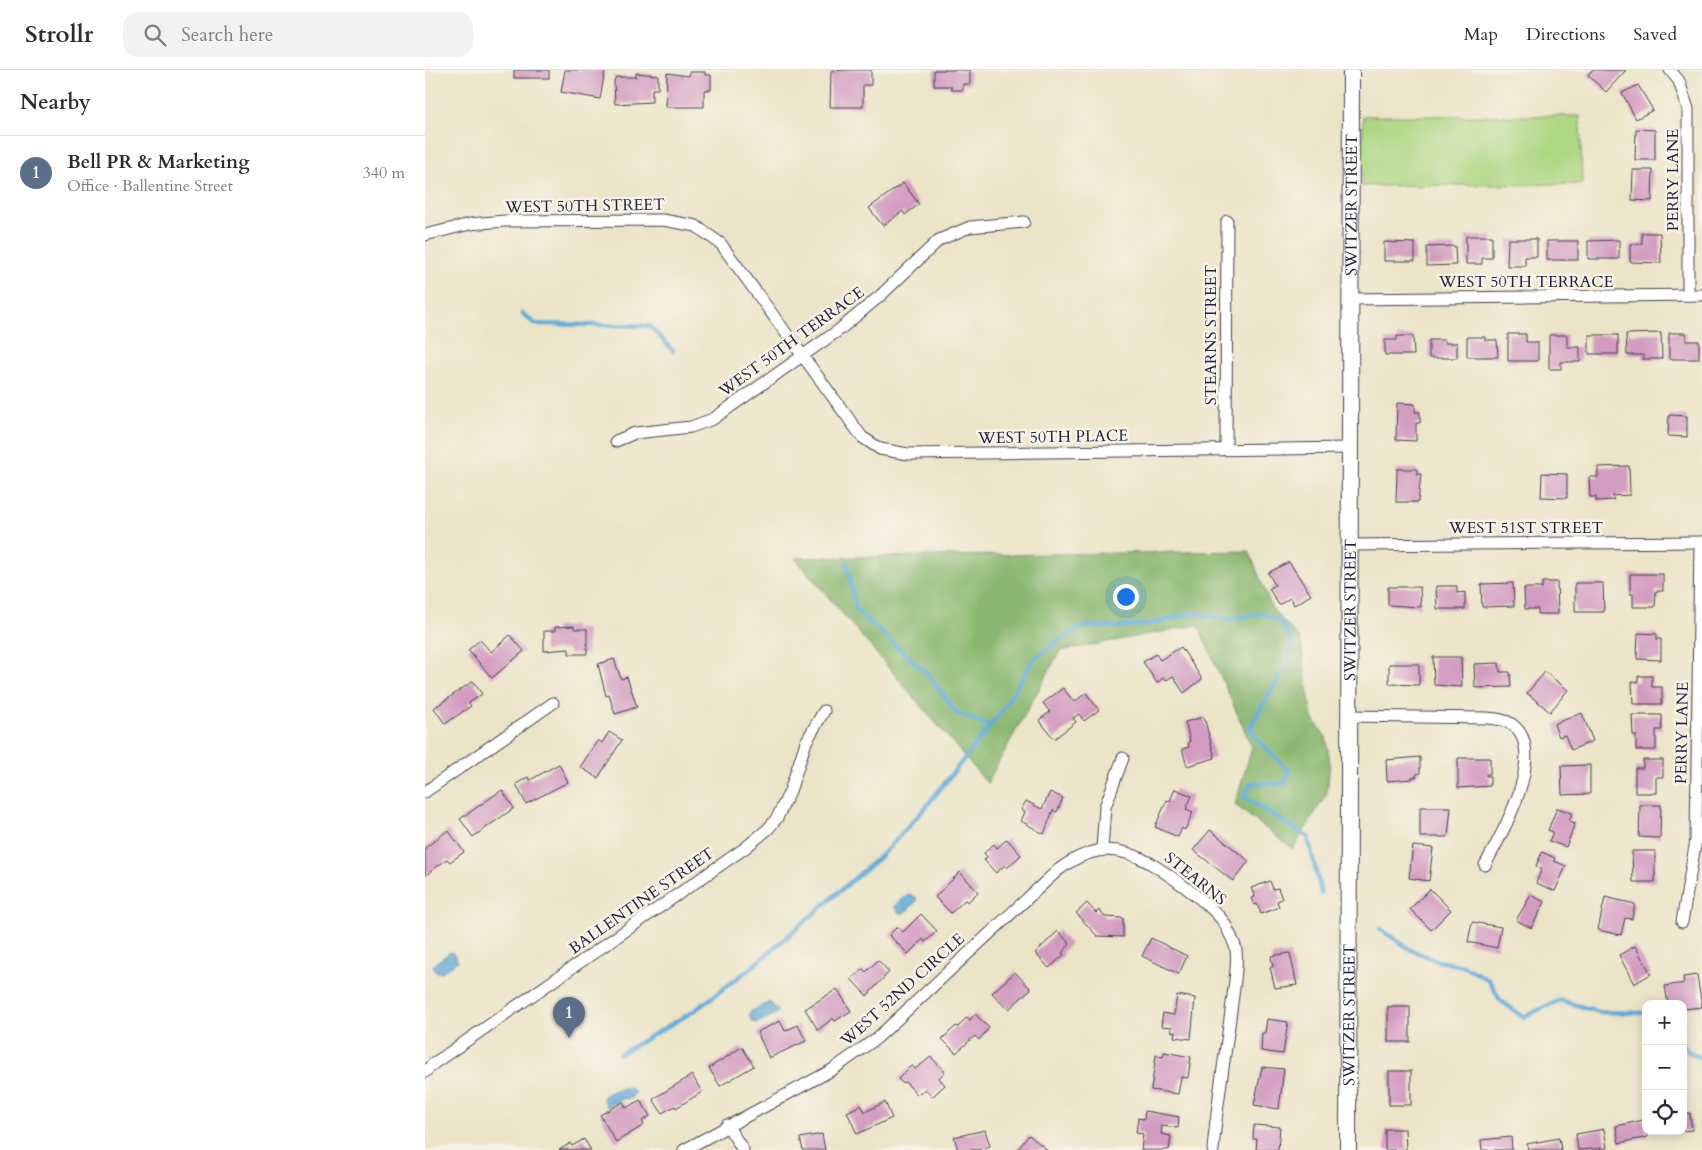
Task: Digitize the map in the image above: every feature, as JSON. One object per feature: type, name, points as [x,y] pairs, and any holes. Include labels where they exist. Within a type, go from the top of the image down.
[{"type":"street","name":"SWITZER STREET","points":[[1348,1150],[1351,70]]},
{"type":"street","name":"PERRY LANE","points":[[1669,70],[1679,81],[1688,109],[1688,295]]},
{"type":"street","name":"WEST 50TH STREET","points":[[425,235],[470,224],[505,221],[663,220],[677,221],[696,226],[721,244],[803,356]]},
{"type":"street","name":"STEARNS STREET","points":[[1226,449],[1227,221]]},
{"type":"street","name":"WEST 50TH TERRACE","points":[[616,441],[635,433],[691,427],[713,419],[839,330],[880,296],[939,240],[970,227],[1024,222]]},
{"type":"street","name":"WEST 50TH TERRACE","points":[[1350,299],[1702,295]]},
{"type":"street","name":"WEST 50TH PLACE","points":[[803,356],[862,437],[880,449],[908,454],[1349,448]]},
{"type":"street","name":"PERRY LANE","points":[[1683,922],[1696,840],[1701,542]]},
{"type":"street","name":"WEST 51ST STREET","points":[[1349,545],[1701,542]]},
{"type":"street","points":[[425,792],[553,703]]},
{"type":"street","name":"BALLENTINE STREET","points":[[425,1072],[433,1064],[745,848],[768,829],[777,818],[790,791],[806,742],[824,711]]},
{"type":"street","points":[[1349,716],[1487,718],[1509,723],[1520,733],[1524,747],[1523,780],[1513,813],[1485,865]]},
{"type":"street","points":[[1102,849],[1105,807],[1123,758]]},
{"type":"street","name":"WEST 52ND CIRCLE","points":[[684,1150],[727,1125],[816,1079],[870,1043],[1006,921],[1057,871],[1069,861],[1102,849]]},
{"type":"street","name":"STEARNS","points":[[1102,849],[1135,854],[1161,870],[1197,898],[1225,924],[1236,950],[1228,1036],[1217,1104],[1213,1150]]},
{"type":"street","points":[[727,1125],[743,1150]]},
{"type":"green space","points":[[1363,116],[1580,116],[1582,184],[1362,186]]},
{"type":"green space","points":[[1249,551],[1272,608],[1300,639],[1312,718],[1326,737],[1330,763],[1327,793],[1293,849],[1235,805],[1252,747],[1198,625],[1060,651],[987,783],[795,558]]},
{"type":"water","points":[[908,895],[916,897],[916,902],[904,913],[899,913],[894,906]]},
{"type":"water","points":[[450,952],[453,953],[458,961],[442,972],[437,972],[433,967],[434,964]]},
{"type":"water","points":[[770,1002],[778,1011],[776,1014],[757,1023],[753,1022],[749,1015],[751,1011]]},
{"type":"water","points":[[630,1087],[635,1093],[631,1098],[621,1099],[607,1107],[603,1099],[604,1095],[617,1089]]},
{"type":"building","points":[[514,70],[549,70],[549,78],[514,78]]},
{"type":"building","points":[[565,70],[605,70],[600,99],[561,92]]},
{"type":"building","points":[[871,70],[871,85],[863,85],[863,107],[830,107],[831,71]]},
{"type":"building","points":[[934,70],[970,70],[970,84],[963,84],[963,90],[951,90],[951,86],[934,86]]},
{"type":"building","points":[[1592,70],[1626,70],[1606,92],[1588,75]]},
{"type":"building","points":[[689,72],[705,72],[705,75],[711,75],[711,90],[704,90],[704,107],[666,107],[667,73],[689,76]]},
{"type":"building","points":[[636,73],[658,75],[658,89],[652,89],[652,102],[615,104],[614,81],[616,77],[636,77]]},
{"type":"building","points":[[1638,85],[1653,110],[1636,119],[1622,93]]},
{"type":"building","points":[[1636,129],[1655,130],[1655,160],[1635,160]]},
{"type":"building","points":[[1633,170],[1653,170],[1652,201],[1632,200]]},
{"type":"building","points":[[903,183],[919,204],[905,215],[903,211],[883,226],[869,208]]},
{"type":"building","points":[[1642,233],[1660,233],[1661,263],[1630,262],[1630,244],[1642,244]]},
{"type":"building","points":[[1466,236],[1492,236],[1492,258],[1482,258],[1482,264],[1466,264]]},
{"type":"building","points":[[1508,239],[1537,239],[1537,257],[1525,257],[1525,266],[1507,266]]},
{"type":"building","points":[[1619,240],[1619,259],[1588,259],[1588,241]]},
{"type":"building","points":[[1547,241],[1578,241],[1578,260],[1547,260]]},
{"type":"building","points":[[1384,242],[1415,243],[1415,261],[1384,261]]},
{"type":"building","points":[[1455,246],[1456,265],[1427,266],[1427,247]]},
{"type":"building","points":[[1661,333],[1662,359],[1643,359],[1643,355],[1627,355],[1626,334]]},
{"type":"building","points":[[1669,333],[1686,333],[1686,341],[1699,341],[1699,359],[1669,359]]},
{"type":"building","points":[[1508,334],[1526,334],[1526,342],[1538,342],[1538,361],[1508,361]]},
{"type":"building","points":[[1549,335],[1567,335],[1567,347],[1580,347],[1580,362],[1561,362],[1561,369],[1549,369]]},
{"type":"building","points":[[1589,335],[1618,335],[1618,354],[1589,354]]},
{"type":"building","points":[[1397,336],[1413,336],[1414,355],[1385,355],[1385,340],[1397,340]]},
{"type":"building","points":[[1467,337],[1485,337],[1485,340],[1497,340],[1498,357],[1467,357]]},
{"type":"building","points":[[1429,340],[1445,340],[1445,343],[1457,343],[1457,358],[1429,358]]},
{"type":"building","points":[[1397,403],[1415,404],[1415,412],[1420,412],[1420,423],[1416,423],[1416,441],[1396,440]]},
{"type":"building","points":[[1669,415],[1687,416],[1687,437],[1668,436]]},
{"type":"building","points":[[1629,466],[1630,495],[1612,496],[1614,500],[1596,501],[1596,497],[1590,497],[1589,477],[1598,477],[1598,467]]},
{"type":"building","points":[[1397,469],[1417,469],[1417,474],[1421,474],[1418,502],[1396,502]]},
{"type":"building","points":[[1542,473],[1567,474],[1567,498],[1541,497]]},
{"type":"building","points":[[1289,562],[1311,595],[1294,605],[1290,598],[1279,605],[1269,589],[1275,585],[1268,573]]},
{"type":"building","points":[[1630,574],[1663,574],[1663,591],[1656,591],[1655,607],[1633,607],[1633,594],[1630,594]]},
{"type":"building","points":[[1542,582],[1557,582],[1558,614],[1538,614],[1538,609],[1525,609],[1524,588],[1542,588]]},
{"type":"building","points":[[1513,583],[1514,606],[1482,607],[1481,584]]},
{"type":"building","points":[[1575,583],[1603,583],[1604,612],[1575,612]]},
{"type":"building","points":[[1436,586],[1457,586],[1457,593],[1465,592],[1465,609],[1437,609]]},
{"type":"building","points":[[1388,587],[1420,587],[1421,607],[1388,605]]},
{"type":"building","points":[[574,626],[574,629],[587,629],[587,654],[569,654],[569,649],[544,651],[544,631],[555,631],[555,627]]},
{"type":"building","points":[[1638,633],[1657,634],[1657,639],[1661,639],[1661,660],[1637,659]]},
{"type":"building","points":[[510,635],[524,651],[492,678],[468,650],[480,640],[491,652]]},
{"type":"building","points":[[1181,647],[1202,679],[1184,693],[1173,676],[1165,681],[1163,678],[1157,683],[1143,662],[1156,654],[1160,660]]},
{"type":"building","points":[[1433,657],[1461,657],[1462,687],[1434,685]]},
{"type":"building","points":[[614,659],[621,679],[627,677],[637,707],[615,714],[609,695],[606,696],[598,664]]},
{"type":"building","points":[[1499,663],[1500,672],[1510,672],[1511,687],[1475,688],[1474,664]]},
{"type":"building","points":[[1389,664],[1419,664],[1419,685],[1389,684]]},
{"type":"building","points":[[1545,672],[1568,690],[1550,712],[1527,693]]},
{"type":"building","points":[[1638,676],[1652,676],[1652,687],[1662,687],[1662,704],[1633,704],[1632,682],[1638,682]]},
{"type":"building","points":[[473,681],[482,694],[469,703],[471,706],[445,724],[434,708]]},
{"type":"building","points":[[1063,688],[1074,702],[1086,693],[1099,710],[1084,721],[1079,714],[1073,718],[1076,722],[1054,739],[1039,720],[1050,712],[1043,703]]},
{"type":"building","points":[[1582,713],[1593,741],[1571,750],[1565,735],[1559,737],[1554,724]]},
{"type":"building","points":[[1632,715],[1662,715],[1662,730],[1656,730],[1656,750],[1636,750],[1636,735],[1633,735]]},
{"type":"building","points":[[1204,717],[1215,758],[1187,766],[1182,749],[1189,747],[1188,742],[1190,741],[1185,722]]},
{"type":"building","points":[[609,732],[622,740],[598,778],[580,767],[598,740],[602,743]]},
{"type":"building","points":[[1420,757],[1420,773],[1416,777],[1387,781],[1386,760]]},
{"type":"building","points":[[1458,758],[1490,758],[1490,774],[1486,774],[1486,776],[1490,776],[1490,786],[1458,788]]},
{"type":"building","points":[[1643,760],[1663,760],[1663,777],[1656,777],[1656,793],[1635,793],[1635,768],[1643,768]]},
{"type":"building","points":[[559,764],[568,782],[526,804],[516,784],[528,777],[530,780]]},
{"type":"building","points":[[1590,765],[1590,794],[1562,795],[1561,766]]},
{"type":"building","points":[[1175,789],[1192,796],[1186,809],[1193,812],[1185,830],[1182,828],[1178,837],[1155,827],[1167,800],[1170,801]]},
{"type":"building","points":[[502,790],[514,808],[473,837],[460,819]]},
{"type":"building","points":[[1050,792],[1063,798],[1057,812],[1053,810],[1044,834],[1021,821],[1025,812],[1021,810],[1026,801],[1042,809]]},
{"type":"building","points":[[1640,805],[1661,805],[1660,838],[1639,837]]},
{"type":"building","points":[[1420,807],[1451,807],[1448,837],[1420,837]]},
{"type":"building","points":[[1557,808],[1572,813],[1569,821],[1575,823],[1566,847],[1549,841],[1553,832],[1548,830]]},
{"type":"building","points":[[448,830],[464,852],[450,862],[447,859],[425,876],[425,848]]},
{"type":"building","points":[[1210,830],[1249,861],[1233,881],[1193,850]]},
{"type":"building","points":[[1007,839],[1021,855],[1007,868],[1005,865],[996,873],[984,860],[987,857],[984,853],[994,844],[997,848]]},
{"type":"building","points":[[1413,846],[1433,848],[1429,881],[1409,878]]},
{"type":"building","points":[[1632,851],[1655,851],[1655,882],[1633,882]]},
{"type":"building","points":[[1542,852],[1555,858],[1554,861],[1566,866],[1555,891],[1536,883],[1542,869],[1536,866]]},
{"type":"building","points":[[960,872],[978,892],[968,902],[965,900],[951,913],[935,897]]},
{"type":"building","points":[[1270,881],[1273,889],[1278,888],[1282,899],[1277,901],[1279,907],[1261,914],[1257,904],[1254,905],[1251,898],[1255,897],[1251,888]]},
{"type":"building","points":[[1430,889],[1451,910],[1431,930],[1410,909]]},
{"type":"building","points":[[1531,895],[1545,902],[1531,928],[1516,920]]},
{"type":"building","points":[[1605,897],[1635,904],[1632,919],[1625,918],[1621,935],[1598,930]]},
{"type":"building","points":[[1087,903],[1096,913],[1099,910],[1105,917],[1123,918],[1123,937],[1097,936],[1076,913]]},
{"type":"building","points":[[921,914],[937,931],[925,942],[923,939],[908,954],[889,935],[897,927],[903,932]]},
{"type":"building","points":[[1472,922],[1501,927],[1497,948],[1468,942]]},
{"type":"building","points":[[1058,931],[1070,944],[1062,953],[1064,955],[1049,968],[1035,953]]},
{"type":"building","points":[[1151,938],[1187,956],[1179,974],[1142,956]]},
{"type":"building","points":[[1635,946],[1651,974],[1634,984],[1619,955]]},
{"type":"building","points":[[1290,953],[1297,985],[1275,988],[1270,967],[1273,967],[1271,956]]},
{"type":"building","points":[[878,960],[889,972],[867,996],[851,979],[863,969],[866,972]]},
{"type":"building","points":[[1015,972],[1031,989],[1008,1010],[992,993]]},
{"type":"building","points":[[1697,975],[1702,1007],[1687,1009],[1687,1000],[1667,1000],[1665,986],[1684,983],[1683,977]]},
{"type":"building","points":[[837,989],[851,1011],[835,1021],[833,1018],[818,1030],[805,1009]]},
{"type":"building","points":[[1177,995],[1195,998],[1191,1039],[1174,1037],[1175,1032],[1171,1031],[1172,1027],[1161,1026],[1163,1013],[1174,1015]]},
{"type":"building","points":[[1388,1007],[1410,1007],[1410,1042],[1388,1042]]},
{"type":"building","points":[[975,1014],[989,1028],[979,1040],[975,1036],[956,1053],[942,1039],[956,1026],[958,1027],[967,1017],[970,1020]]},
{"type":"building","points":[[1267,1019],[1288,1022],[1283,1054],[1261,1051],[1262,1033],[1265,1033]]},
{"type":"building","points":[[780,1021],[785,1031],[798,1025],[806,1041],[769,1058],[757,1032]]},
{"type":"building","points":[[742,1047],[754,1066],[720,1086],[709,1068]]},
{"type":"building","points":[[1164,1052],[1191,1057],[1188,1078],[1181,1077],[1178,1094],[1151,1090],[1156,1055],[1163,1057]]},
{"type":"building","points":[[931,1057],[945,1072],[939,1078],[945,1085],[932,1097],[925,1089],[918,1095],[905,1082],[902,1083],[898,1079],[912,1065],[915,1069]]},
{"type":"building","points":[[1262,1067],[1284,1069],[1279,1109],[1254,1105]]},
{"type":"building","points":[[1389,1071],[1411,1071],[1411,1105],[1389,1105]]},
{"type":"building","points":[[692,1075],[702,1092],[676,1108],[675,1106],[662,1113],[653,1099]]},
{"type":"building","points":[[640,1100],[650,1116],[642,1121],[644,1125],[616,1142],[600,1115],[623,1102],[626,1108]]},
{"type":"building","points":[[885,1102],[892,1118],[857,1134],[847,1112],[861,1105],[865,1112]]},
{"type":"building","points":[[1145,1111],[1179,1117],[1178,1128],[1162,1126],[1161,1134],[1171,1136],[1169,1150],[1141,1150],[1143,1134],[1136,1133],[1138,1118],[1144,1119]]},
{"type":"building","points":[[1687,1113],[1690,1113],[1692,1130],[1687,1131]]},
{"type":"building","points":[[1642,1120],[1642,1135],[1648,1135],[1648,1137],[1619,1143],[1616,1126]]},
{"type":"building","points":[[1254,1125],[1280,1127],[1278,1150],[1256,1150],[1257,1139],[1253,1139]]},
{"type":"building","points":[[1385,1129],[1405,1129],[1406,1150],[1385,1150]]},
{"type":"building","points":[[1604,1129],[1607,1148],[1578,1150],[1576,1134]]},
{"type":"building","points":[[985,1130],[990,1146],[978,1150],[958,1150],[954,1137]]},
{"type":"building","points":[[822,1134],[825,1150],[803,1150],[800,1138]]},
{"type":"building","points":[[1029,1135],[1047,1150],[1017,1150]]},
{"type":"building","points":[[1511,1137],[1512,1150],[1482,1150],[1481,1140]]},
{"type":"building","points":[[1559,1138],[1561,1150],[1528,1150],[1527,1144]]},
{"type":"building","points":[[584,1139],[591,1150],[559,1150],[571,1143],[572,1146]]},
{"type":"waterway","points":[[522,313],[535,324],[650,326],[673,351]]},
{"type":"waterway","points":[[847,562],[856,610],[930,676],[956,713],[991,726]]},
{"type":"waterway","points":[[620,1054],[694,1011],[751,968],[885,852],[925,808],[1002,711],[1033,660],[1055,643],[1084,626],[1118,627],[1152,624],[1192,613],[1230,619],[1262,613],[1282,622],[1292,642],[1287,664],[1250,727],[1256,738],[1289,771],[1285,784],[1251,783],[1244,797],[1308,837],[1321,893]]},
{"type":"waterway","points":[[1380,929],[1411,950],[1438,961],[1463,966],[1489,980],[1500,1000],[1523,1017],[1560,1000],[1599,1012],[1642,1013]]},
{"type":"waterway","points":[[1684,1045],[1688,1051],[1702,1059]]},
{"type":"place","name":"Bell PR & Marketing","points":[[569,1038]]}]
